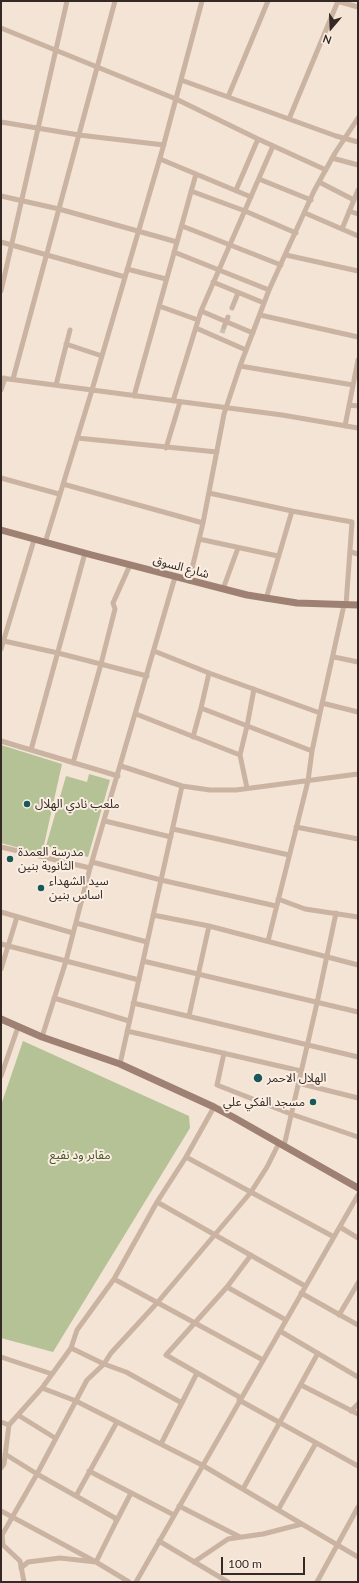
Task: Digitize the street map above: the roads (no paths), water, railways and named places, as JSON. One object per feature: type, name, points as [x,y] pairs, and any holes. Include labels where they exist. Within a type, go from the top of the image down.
[{"type":"street","points":[[1,291],[67,1]]},
{"type":"street","points":[[13,379],[115,1]]},
{"type":"street","points":[[45,542],[92,390],[160,159],[202,1]]},
{"type":"street","points":[[228,97],[268,1]]},
{"type":"street","points":[[289,119],[338,1],[358,7]]},
{"type":"street","points":[[1,28],[176,99],[326,170]]},
{"type":"street","points":[[181,80],[358,142]]},
{"type":"street","points":[[189,581],[203,523],[226,408],[240,366],[269,290],[310,200],[332,158],[358,118]]},
{"type":"street","points":[[1,122],[79,135],[164,145]]},
{"type":"street","points":[[236,190],[258,139]]},
{"type":"street","points":[[173,401],[201,311],[273,146]]},
{"type":"street","points":[[332,158],[358,166]]},
{"type":"street","points":[[160,159],[251,197]]},
{"type":"street","points":[[134,396],[196,174]]},
{"type":"street","points":[[259,179],[310,200]]},
{"type":"street","points":[[319,182],[354,200]]},
{"type":"street","points":[[342,229],[358,190]]},
{"type":"street","points":[[192,191],[245,211],[296,233]]},
{"type":"street","points":[[1,196],[59,209],[177,242]]},
{"type":"street","points":[[349,211],[358,214]]},
{"type":"street","points":[[305,213],[358,236]]},
{"type":"street","points":[[182,226],[281,265]]},
{"type":"street","points":[[1,242],[125,277]]},
{"type":"street","points":[[174,252],[269,290]]},
{"type":"street","points":[[286,255],[358,271]]},
{"type":"street","points":[[127,269],[166,279]]},
{"type":"street","points":[[213,282],[264,303]]},
{"type":"street","points":[[232,308],[238,293]]},
{"type":"street","points":[[159,306],[198,320]]},
{"type":"street","points":[[201,311],[253,334]]},
{"type":"street","points":[[260,315],[358,337]]},
{"type":"street","points":[[196,328],[220,336],[246,350]]},
{"type":"street","points":[[56,385],[70,330]]},
{"type":"street","points":[[66,344],[102,356]]},
{"type":"street","points":[[345,426],[353,385],[356,379],[358,360]]},
{"type":"street","points":[[240,366],[353,385]]},
{"type":"street","points":[[1,390],[3,378],[13,379],[226,408],[358,428]]},
{"type":"street","points":[[166,448],[180,402]]},
{"type":"street","points":[[349,405],[358,406]]},
{"type":"street","points":[[77,438],[217,452]]},
{"type":"street","points":[[1,478],[59,494]]},
{"type":"street","points":[[63,484],[203,523]]},
{"type":"street","points":[[209,493],[352,522],[351,552],[345,605],[322,703],[312,751],[308,781],[268,941]]},
{"type":"street","points":[[266,599],[292,511]]},
{"type":"street","name":"شارع السوق","points":[[1,530],[189,581],[266,599],[297,603],[358,606]]},
{"type":"street","points":[[199,539],[278,556]]},
{"type":"street","points":[[1,650],[34,540]]},
{"type":"street","points":[[223,589],[238,548]]},
{"type":"street","points":[[351,552],[358,554]]},
{"type":"street","points":[[30,750],[85,553]]},
{"type":"street","points":[[73,763],[115,608],[113,603],[130,565]]},
{"type":"street","points":[[42,1037],[66,961],[90,868],[175,577]]},
{"type":"street","points":[[4,641],[147,676]]},
{"type":"street","points":[[154,650],[320,713]]},
{"type":"street","points":[[334,657],[358,662]]},
{"type":"street","points":[[193,737],[209,672]]},
{"type":"street","points":[[247,788],[240,755],[254,689]]},
{"type":"street","points":[[322,703],[358,712]]},
{"type":"street","points":[[201,708],[312,751]]},
{"type":"street","points":[[136,714],[240,755]]},
{"type":"street","points":[[1,741],[118,776]]},
{"type":"street","points":[[121,766],[182,786],[210,790],[236,790],[358,774]]},
{"type":"street","points":[[120,1064],[182,786]]},
{"type":"street","points":[[104,821],[171,837]]},
{"type":"street","points":[[296,827],[358,840]]},
{"type":"street","points":[[173,829],[289,855]]},
{"type":"street","points":[[1,847],[90,868]]},
{"type":"street","points":[[92,862],[161,880],[276,906]]},
{"type":"street","points":[[278,899],[305,909],[358,917]]},
{"type":"street","points":[[1,912],[73,933]]},
{"type":"street","points":[[24,1582],[20,1561],[3,1545],[2,1535],[37,1474],[87,1380],[104,1364],[112,1352],[157,1303],[251,1192],[282,1144],[291,1114],[317,1003],[336,913]]},
{"type":"street","points":[[153,915],[209,926],[358,965]]},
{"type":"street","points":[[1,969],[16,917]]},
{"type":"street","points":[[76,923],[147,942]]},
{"type":"street","points":[[189,1016],[209,926]]},
{"type":"street","points":[[1,944],[139,980]]},
{"type":"street","points":[[142,962],[358,1012]]},
{"type":"street","points":[[54,998],[129,1021]]},
{"type":"street","points":[[133,1003],[358,1057]]},
{"type":"street","points":[[1,1019],[42,1037],[120,1064],[214,1107],[358,1188]]},
{"type":"street","points":[[1,1076],[2,1069],[18,1027]]},
{"type":"street","points":[[127,1031],[301,1071]]},
{"type":"street","points":[[224,1053],[217,1085],[291,1114],[358,1137]]},
{"type":"street","points":[[298,1083],[358,1098]]},
{"type":"street","points":[[1,1468],[4,1464],[9,1425],[42,1388],[71,1348],[77,1330],[114,1279],[157,1202],[186,1157],[214,1107]]},
{"type":"street","points":[[186,1157],[334,1237]]},
{"type":"street","points":[[136,1582],[358,1195]]},
{"type":"street","points":[[157,1202],[305,1286]]},
{"type":"street","points":[[340,1227],[358,1238]]},
{"type":"street","points":[[250,1255],[227,1287],[166,1354],[280,1423],[358,1466]]},
{"type":"street","points":[[114,1279],[263,1360]]},
{"type":"street","points":[[339,1315],[358,1283]]},
{"type":"street","points":[[227,1287],[286,1320]]},
{"type":"street","points":[[301,1293],[358,1325]]},
{"type":"street","points":[[280,1331],[358,1377]]},
{"type":"street","points":[[71,1348],[104,1364],[126,1372],[182,1403]]},
{"type":"street","points":[[243,1489],[318,1353]]},
{"type":"street","points":[[1,1357],[52,1374]]},
{"type":"street","points":[[161,1444],[197,1373]]},
{"type":"street","points":[[301,1384],[358,1414]]},
{"type":"street","points":[[42,1388],[76,1401],[202,1465],[358,1557]]},
{"type":"street","points":[[351,1411],[358,1404]]},
{"type":"street","points":[[18,1415],[55,1438]]},
{"type":"street","points":[[1,1422],[9,1425]]},
{"type":"street","points":[[76,1496],[117,1422]]},
{"type":"street","points":[[278,1510],[316,1443]]},
{"type":"street","points":[[5,1454],[115,1518],[116,1522]]},
{"type":"street","points":[[89,1471],[174,1515]]},
{"type":"street","points":[[96,1562],[131,1493]]},
{"type":"street","points":[[179,1506],[241,1537]]},
{"type":"street","points":[[317,1582],[358,1507]]},
{"type":"street","points":[[1,1511],[96,1562],[129,1582]]},
{"type":"street","points":[[194,1562],[228,1539],[302,1524]]},
{"type":"street","points":[[159,1541],[228,1582]]},
{"type":"street","points":[[21,1568],[28,1562],[60,1558],[96,1562]]},
{"type":"tunnel","points":[[222,333],[224,327]]},
{"type":"place","name":"ملعب نادي الهلال","points":[[27,804]]},
{"type":"place","name":"مدرسة العمدة الثانوية بنين","points":[[10,859]]},
{"type":"place","name":"سيد الشهداء اساس بنين","points":[[41,888]]},
{"type":"place","name":"الهلال الاحمر","points":[[258,1078]]},
{"type":"place","name":"مسجد الفكي علي","points":[[313,1102]]},
{"type":"park label","name":"مقابر ود نفيع","points":[[80,1155]]}]
